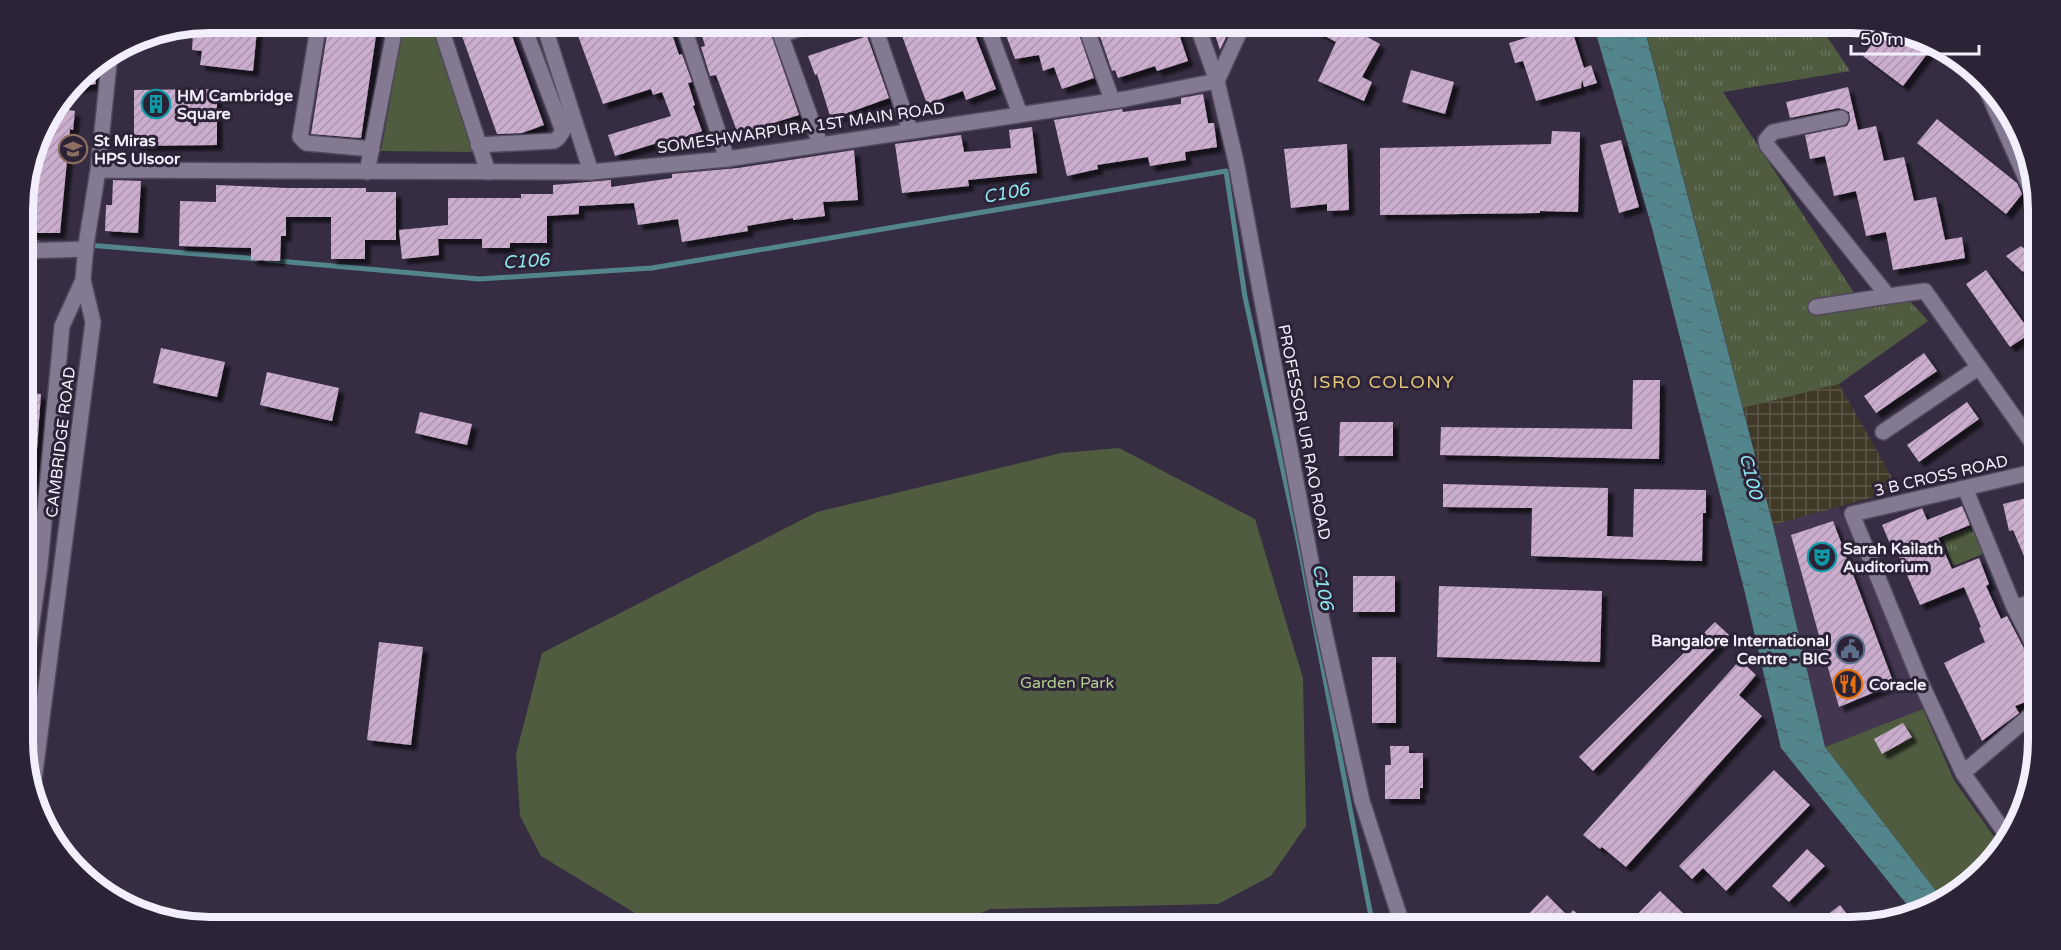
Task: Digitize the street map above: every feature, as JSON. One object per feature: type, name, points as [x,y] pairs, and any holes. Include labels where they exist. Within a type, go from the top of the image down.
[{"type":"street","points":[[317,33],[300,137],[306,143],[372,149]]},
{"type":"street","points":[[368,172],[394,33]]},
{"type":"street","points":[[443,33],[488,172]]},
{"type":"street","points":[[478,144],[554,141],[563,131],[526,33]]},
{"type":"street","points":[[547,33],[591,172]]},
{"type":"street","points":[[686,33],[727,159]]},
{"type":"street","points":[[780,33],[820,144]]},
{"type":"street","points":[[877,33],[910,130]]},
{"type":"street","points":[[990,33],[1020,114]]},
{"type":"street","points":[[1088,33],[1112,100]]},
{"type":"street","name":"PROFESSOR UR RAO ROAD","points":[[1200,33],[1217,81],[1246,214],[1322,620],[1362,801],[1400,917]]},
{"type":"street","points":[[1217,81],[1239,33]]},
{"type":"street","name":"CAMBRIDGE ROAD","points":[[36,767],[93,322],[83,280],[109,65]]},
{"type":"street","name":"SOMESHWARPURA 1ST MAIN ROAD","points":[[98,170],[591,172],[727,159],[1112,100],[1217,81]]},
{"type":"street","points":[[1994,106],[2024,173]]},
{"type":"street","points":[[1841,118],[1773,132],[1766,140],[1767,145],[1888,296]]},
{"type":"street","points":[[33,251],[86,249]]},
{"type":"street","name":"CAMBRIDGE ROAD","points":[[33,615],[40,565],[62,326],[83,280]]},
{"type":"street","points":[[1816,307],[1925,291],[2028,437]]},
{"type":"street","points":[[1883,432],[1979,367]]},
{"type":"street","name":"3 B CROSS ROAD","points":[[1963,773],[1921,683],[1852,514],[2028,473]]},
{"type":"street","points":[[1965,488],[2014,607],[2028,634]]},
{"type":"street","points":[[2014,607],[2028,604]]},
{"type":"street","points":[[2003,830],[1963,773],[2028,718]]},
{"type":"shaded area","points":[[1839,384],[1899,490],[1773,525],[1743,408]]},
{"type":"shaded area","name":"Bangalore International Centre - BIC","points":[[1838,506],[1923,709],[1825,747],[1773,525]]},
{"type":"green space","points":[[402,33],[433,33],[475,152],[381,151]]},
{"type":"green space","points":[[1646,33],[1825,33],[1850,71],[1723,92],[1862,305],[1909,300],[1928,321],[1839,384],[1743,408]]},
{"type":"green space","name":"Garden Park","points":[[1119,448],[1255,519],[1303,678],[1306,826],[1271,876],[1218,904],[991,909],[971,917],[642,917],[541,856],[520,816],[516,754],[542,653],[817,512],[1061,453]]},
{"type":"green space","points":[[1974,526],[1985,553],[1953,566],[1943,538]]},
{"type":"green space","points":[[1923,709],[1954,780],[1996,840],[1968,873],[1938,894],[1825,747]]},
{"type":"water","name":"C100","points":[[1596,33],[1646,33],[1773,525],[1825,747],[1938,894],[1909,907],[1781,748],[1744,589],[1652,228]]},
{"type":"building","points":[[257,33],[253,71],[200,65],[202,51],[192,50],[193,34]]},
{"type":"building","points":[[327,33],[376,33],[361,138],[311,134]]},
{"type":"building","points":[[461,33],[511,33],[544,125],[522,133],[497,134]]},
{"type":"building","points":[[577,33],[672,33],[692,82],[688,83],[702,131],[668,143],[667,140],[615,156],[608,135],[671,116],[662,92],[653,95],[651,89],[603,104]]},
{"type":"building","points":[[701,33],[771,33],[799,115],[738,134],[716,75],[710,76],[701,47],[705,46]]},
{"type":"building","points":[[901,33],[974,33],[996,89],[966,100],[963,91],[927,104]]},
{"type":"building","points":[[1005,33],[1079,33],[1094,78],[1062,89],[1054,67],[1043,71],[1039,55],[1015,59]]},
{"type":"building","points":[[1099,33],[1179,33],[1188,61],[1157,71],[1155,66],[1118,78],[1115,70],[1112,71]]},
{"type":"building","points":[[1215,33],[1228,33],[1220,50]]},
{"type":"building","points":[[1319,33],[1360,33],[1380,44],[1362,77],[1372,82],[1364,101],[1318,81],[1336,42]]},
{"type":"building","points":[[1541,33],[1573,33],[1584,68],[1591,65],[1597,83],[1584,87],[1582,79],[1581,88],[1536,101],[1523,61],[1515,63],[1509,43]]},
{"type":"building","points":[[1878,35],[1897,39],[1929,51],[1903,86],[1863,56]]},
{"type":"building","points":[[867,36],[889,98],[831,119],[817,74],[815,75],[808,56]]},
{"type":"building","points":[[1411,70],[1454,82],[1445,114],[1402,102]]},
{"type":"building","points":[[95,76],[96,84],[84,86]]},
{"type":"building","points":[[1848,87],[1858,130],[1876,126],[1884,161],[1904,157],[1914,201],[1936,197],[1945,240],[1962,237],[1965,258],[1893,270],[1886,232],[1866,236],[1856,191],[1834,196],[1825,156],[1810,159],[1805,135],[1847,126],[1850,120],[1849,112],[1839,108],[1790,118],[1786,102]]},
{"type":"building","points":[[217,89],[217,145],[134,146],[134,90]]},
{"type":"building","points":[[1203,94],[1208,123],[1214,123],[1217,147],[1185,152],[1186,160],[1150,166],[1148,157],[1097,165],[1098,169],[1067,176],[1054,120],[1122,109],[1123,112],[1181,104],[1181,98]]},
{"type":"building","points":[[65,109],[75,111],[73,130],[70,129],[60,233],[33,233],[33,198],[39,164],[46,142]]},
{"type":"building","points":[[1937,119],[2017,183],[2022,194],[2006,214],[1917,143]]},
{"type":"building","points":[[1032,127],[1037,173],[968,180],[969,186],[902,193],[895,144],[961,135],[964,152],[1011,148],[1009,130]]},
{"type":"building","points":[[1552,131],[1580,132],[1578,212],[1380,215],[1380,148],[1551,144]]},
{"type":"building","points":[[1621,140],[1639,207],[1619,213],[1600,145]]},
{"type":"building","points":[[1347,144],[1349,210],[1327,211],[1327,204],[1291,208],[1284,149]]},
{"type":"building","points":[[854,150],[858,200],[823,202],[825,216],[793,220],[793,218],[747,226],[748,231],[682,242],[678,219],[638,225],[634,203],[579,206],[579,214],[547,216],[547,243],[510,243],[510,248],[482,248],[482,239],[438,239],[439,255],[402,259],[399,230],[448,225],[448,198],[521,198],[521,194],[553,194],[553,185],[611,180],[611,187],[672,178],[672,174],[738,168]]},
{"type":"building","points":[[113,180],[141,181],[138,233],[105,231],[106,205],[112,205]]},
{"type":"building","points":[[216,185],[366,188],[366,192],[396,192],[396,240],[365,240],[365,259],[331,259],[331,217],[286,217],[286,236],[281,236],[280,261],[251,260],[251,248],[179,246],[180,201],[216,202]]},
{"type":"building","points":[[2021,246],[2028,252],[2028,267],[2023,272],[2006,256]]},
{"type":"building","points":[[1986,270],[2028,329],[2028,335],[2010,347],[1966,284]]},
{"type":"building","points":[[161,348],[225,362],[217,397],[153,383]]},
{"type":"building","points":[[1924,353],[1937,371],[1876,413],[1864,396]]},
{"type":"building","points":[[267,372],[339,388],[332,421],[260,405]]},
{"type":"building","points":[[1633,380],[1660,380],[1659,459],[1440,455],[1441,427],[1632,429]]},
{"type":"building","points":[[33,393],[41,394],[33,490]]},
{"type":"building","points":[[1967,402],[1979,419],[1919,462],[1907,445]]},
{"type":"building","points":[[420,412],[472,424],[467,445],[415,433]]},
{"type":"building","points":[[1340,422],[1393,422],[1393,456],[1339,456]]},
{"type":"building","points":[[1443,484],[1608,488],[1607,536],[1633,537],[1634,489],[1706,490],[1702,561],[1531,556],[1532,508],[1443,507]]},
{"type":"building","points":[[2028,498],[2028,565],[2013,530],[2009,531],[2003,504]]},
{"type":"building","points":[[1962,506],[1970,525],[1938,538],[1952,569],[1979,558],[1989,584],[1986,586],[2001,619],[2007,616],[2028,656],[2028,701],[2015,706],[2019,713],[1982,741],[1944,663],[1985,642],[1964,587],[1920,605],[1897,552],[1894,553],[1882,525],[1922,508],[1927,520]]},
{"type":"building","points":[[1833,521],[1894,684],[1839,707],[1791,535]]},
{"type":"building","points":[[1353,576],[1395,576],[1395,612],[1353,612]]},
{"type":"building","points":[[1439,586],[1602,591],[1600,662],[1437,657]]},
{"type":"building","points":[[1715,622],[1729,635],[1593,771],[1579,757]]},
{"type":"building","points":[[379,642],[423,647],[411,745],[367,740]]},
{"type":"building","points":[[1372,657],[1396,657],[1396,723],[1372,723]]},
{"type":"building","points":[[1740,660],[1756,675],[1739,695],[1762,716],[1626,867],[1583,835]]},
{"type":"building","points":[[1903,723],[1912,737],[1882,754],[1874,739]]},
{"type":"building","points":[[1390,746],[1409,746],[1409,753],[1423,753],[1423,788],[1420,788],[1420,799],[1385,799],[1385,765],[1391,765]]},
{"type":"building","points":[[1774,770],[1810,805],[1726,891],[1703,868],[1692,879],[1679,866]]},
{"type":"building","points":[[1807,849],[1825,866],[1789,902],[1772,886]]},
{"type":"building","points":[[1660,891],[1687,917],[1635,917]]},
{"type":"building","points":[[1547,895],[1568,916],[1573,910],[1581,917],[1526,917]]},
{"type":"building","points":[[1840,905],[1849,917],[1824,917]]},
{"type":"waterway","name":"C106","points":[[267,260],[479,279],[652,268],[1226,171],[1245,297],[1298,539],[1371,917]]},
{"type":"waterway","name":"C106","points":[[33,243],[39,243]]},
{"type":"waterway","name":"C106","points":[[88,245],[258,259]]},
{"type":"place","name":"HM Cambridge Square","points":[[156,104]]},
{"type":"place","name":"St Miras HPS Ulsoor","points":[[73,149]]},
{"type":"place","name":"Sarah Kailath Auditorium","points":[[1822,557]]},
{"type":"place","name":"Bangalore International Centre - BIC","points":[[1850,649]]},
{"type":"place","name":"Coracle","points":[[1848,684]]},
{"type":"district","name":"ISRO COLONY","points":[[1384,382]]}]
